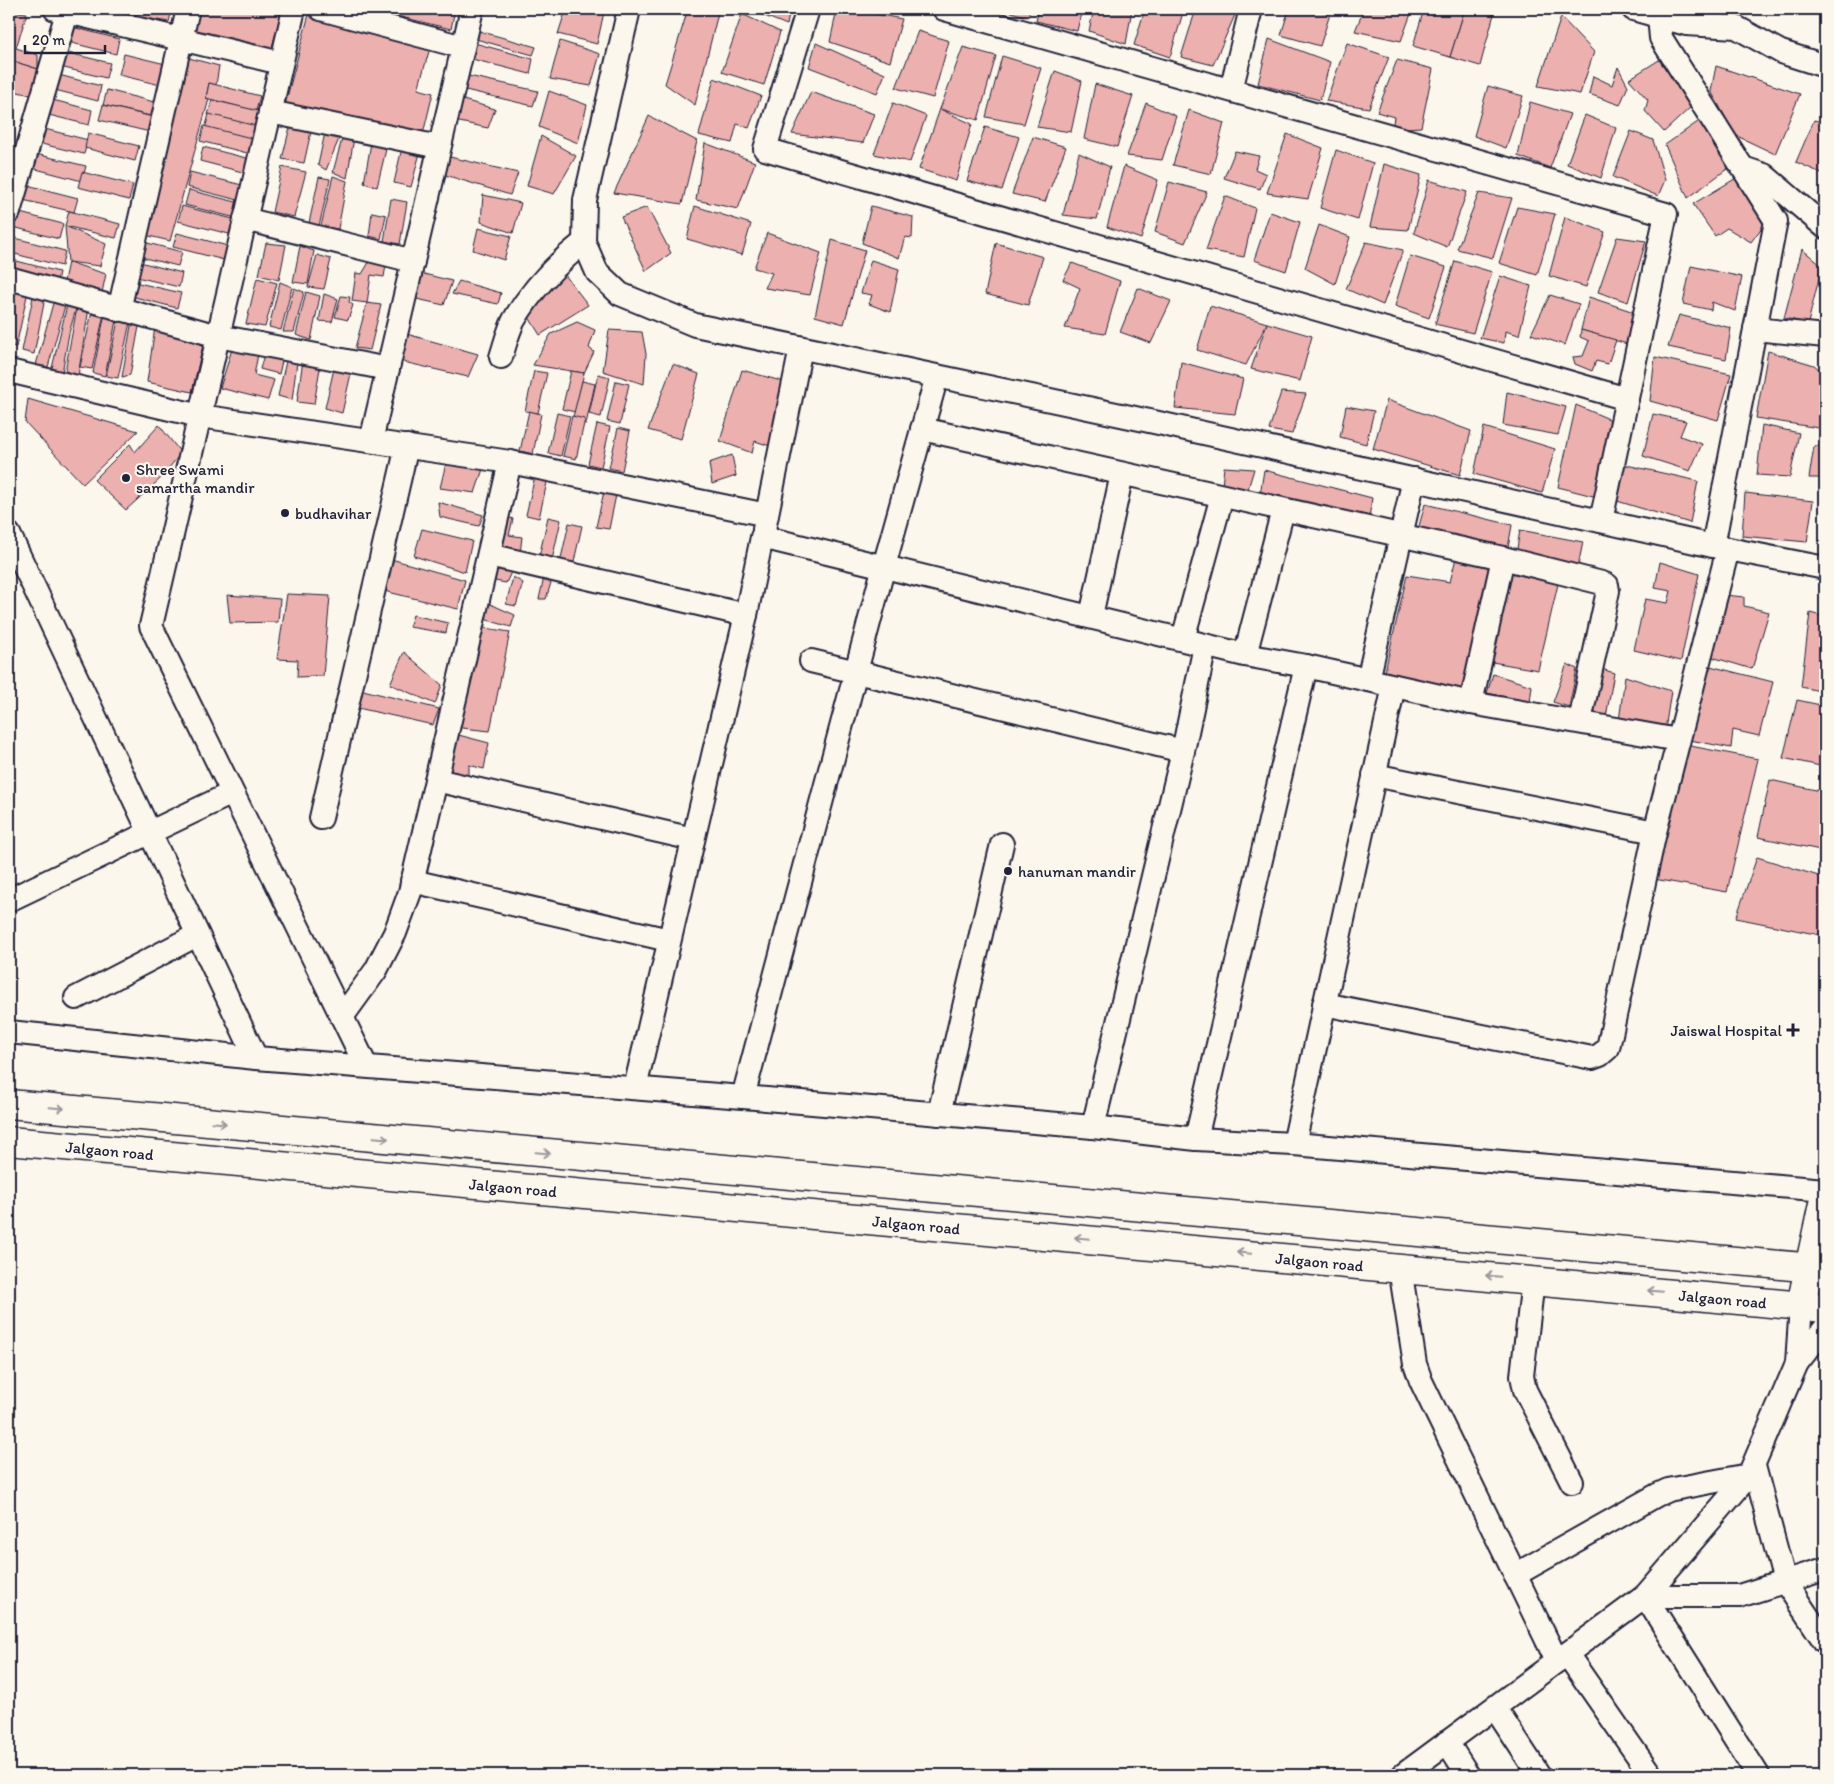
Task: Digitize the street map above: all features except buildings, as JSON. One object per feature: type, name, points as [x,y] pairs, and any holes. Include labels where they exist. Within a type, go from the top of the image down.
[{"type":"main road","points":[[9,1104],[1817,1268]]},
{"type":"main road","name":"Jalgaon road","points":[[9,1141],[1813,1307]]},
{"type":"main road","points":[[1813,1307],[1825,1195]]},
{"type":"street","points":[[119,310],[188,9]]},
{"type":"street","points":[[294,9],[151,626],[366,1066]]},
{"type":"street","points":[[321,9],[463,47]]},
{"type":"street","points":[[371,441],[472,9]]},
{"type":"street","points":[[629,9],[585,200],[584,242],[596,272],[620,294],[695,325],[1414,479],[1720,547],[1825,568]]},
{"type":"street","points":[[808,9],[765,149],[1627,399]]},
{"type":"street","points":[[944,9],[1666,214],[1601,521]]},
{"type":"street","points":[[1231,90],[1251,9]]},
{"type":"street","points":[[1633,9],[1660,16],[1740,18],[1781,52],[1825,66]]},
{"type":"street","points":[[9,212],[63,10],[281,64]]},
{"type":"street","points":[[1324,1004],[1592,1058],[1600,1055],[1608,1048],[1720,547],[1755,330],[1776,221],[1661,38],[1660,16]]},
{"type":"street","points":[[270,112],[439,147]]},
{"type":"street","points":[[1743,168],[1764,175],[1825,227]]},
{"type":"street","points":[[245,219],[413,261]]},
{"type":"street","points":[[501,357],[513,321],[531,294],[557,264],[584,242]]},
{"type":"street","points":[[9,278],[218,336],[388,369]]},
{"type":"street","points":[[1755,330],[1825,336]]},
{"type":"street","points":[[635,1088],[746,615],[801,348]]},
{"type":"street","points":[[9,371],[200,416],[510,462],[767,515]]},
{"type":"street","points":[[743,1097],[884,566],[937,376]]},
{"type":"street","points":[[922,430],[1503,558],[1607,585],[1608,591],[1580,721]]},
{"type":"street","points":[[322,818],[407,446]]},
{"type":"street","points":[[342,1017],[376,970],[394,933],[412,881],[510,462]]},
{"type":"street","points":[[1091,616],[1122,474]]},
{"type":"street","points":[[1368,680],[1414,479]]},
{"type":"street","points":[[1183,639],[1222,496]]},
{"type":"street","points":[[1244,655],[1283,510]]},
{"type":"street","points":[[9,534],[148,833],[256,1058]]},
{"type":"street","points":[[762,537],[1244,655],[1306,666],[1471,703],[1678,740]]},
{"type":"street","points":[[488,555],[746,615]]},
{"type":"street","points":[[1471,703],[1503,558]]},
{"type":"street","points":[[1093,1127],[1183,752],[1205,646]]},
{"type":"street","points":[[811,661],[1183,752]]},
{"type":"street","points":[[1196,1139],[1306,666]]},
{"type":"street","points":[[1294,1144],[1394,686]]},
{"type":"street","points":[[1374,775],[1655,832]]},
{"type":"street","points":[[436,780],[692,839]]},
{"type":"street","points":[[9,900],[232,793]]},
{"type":"street","points":[[940,1114],[1002,844]]},
{"type":"street","points":[[412,881],[669,940]]},
{"type":"street","points":[[76,998],[197,935]]},
{"type":"street","points":[[9,1032],[256,1058],[743,1097],[1093,1127],[1196,1139],[1294,1144],[1825,1190]]},
{"type":"street","points":[[1400,1268],[1415,1364],[1421,1381],[1515,1575],[1562,1657],[1651,1775]]},
{"type":"street","points":[[1533,1280],[1522,1376],[1525,1390],[1572,1482]]},
{"type":"street","points":[[1403,1775],[1645,1596],[1751,1470],[1797,1363],[1813,1307]]},
{"type":"street","points":[[1797,1363],[1825,1328]]},
{"type":"street","points":[[1515,1575],[1668,1490],[1751,1470]]},
{"type":"street","points":[[1751,1470],[1785,1582],[1825,1642]]},
{"type":"street","points":[[1645,1596],[1739,1596],[1825,1569]]},
{"type":"street","points":[[1645,1596],[1758,1775]]},
{"type":"street","points":[[1495,1708],[1539,1775]]},
{"type":"street","points":[[1447,1742],[1468,1775]]},
{"type":"place","name":"Shree Swami samartha mandir","points":[[126,478]]},
{"type":"place","name":"budhavihar","points":[[285,513]]},
{"type":"place","name":"hanuman mandir","points":[[1008,871]]},
{"type":"place","name":"Jaiswal Hospital","points":[[1793,1030]]}]
